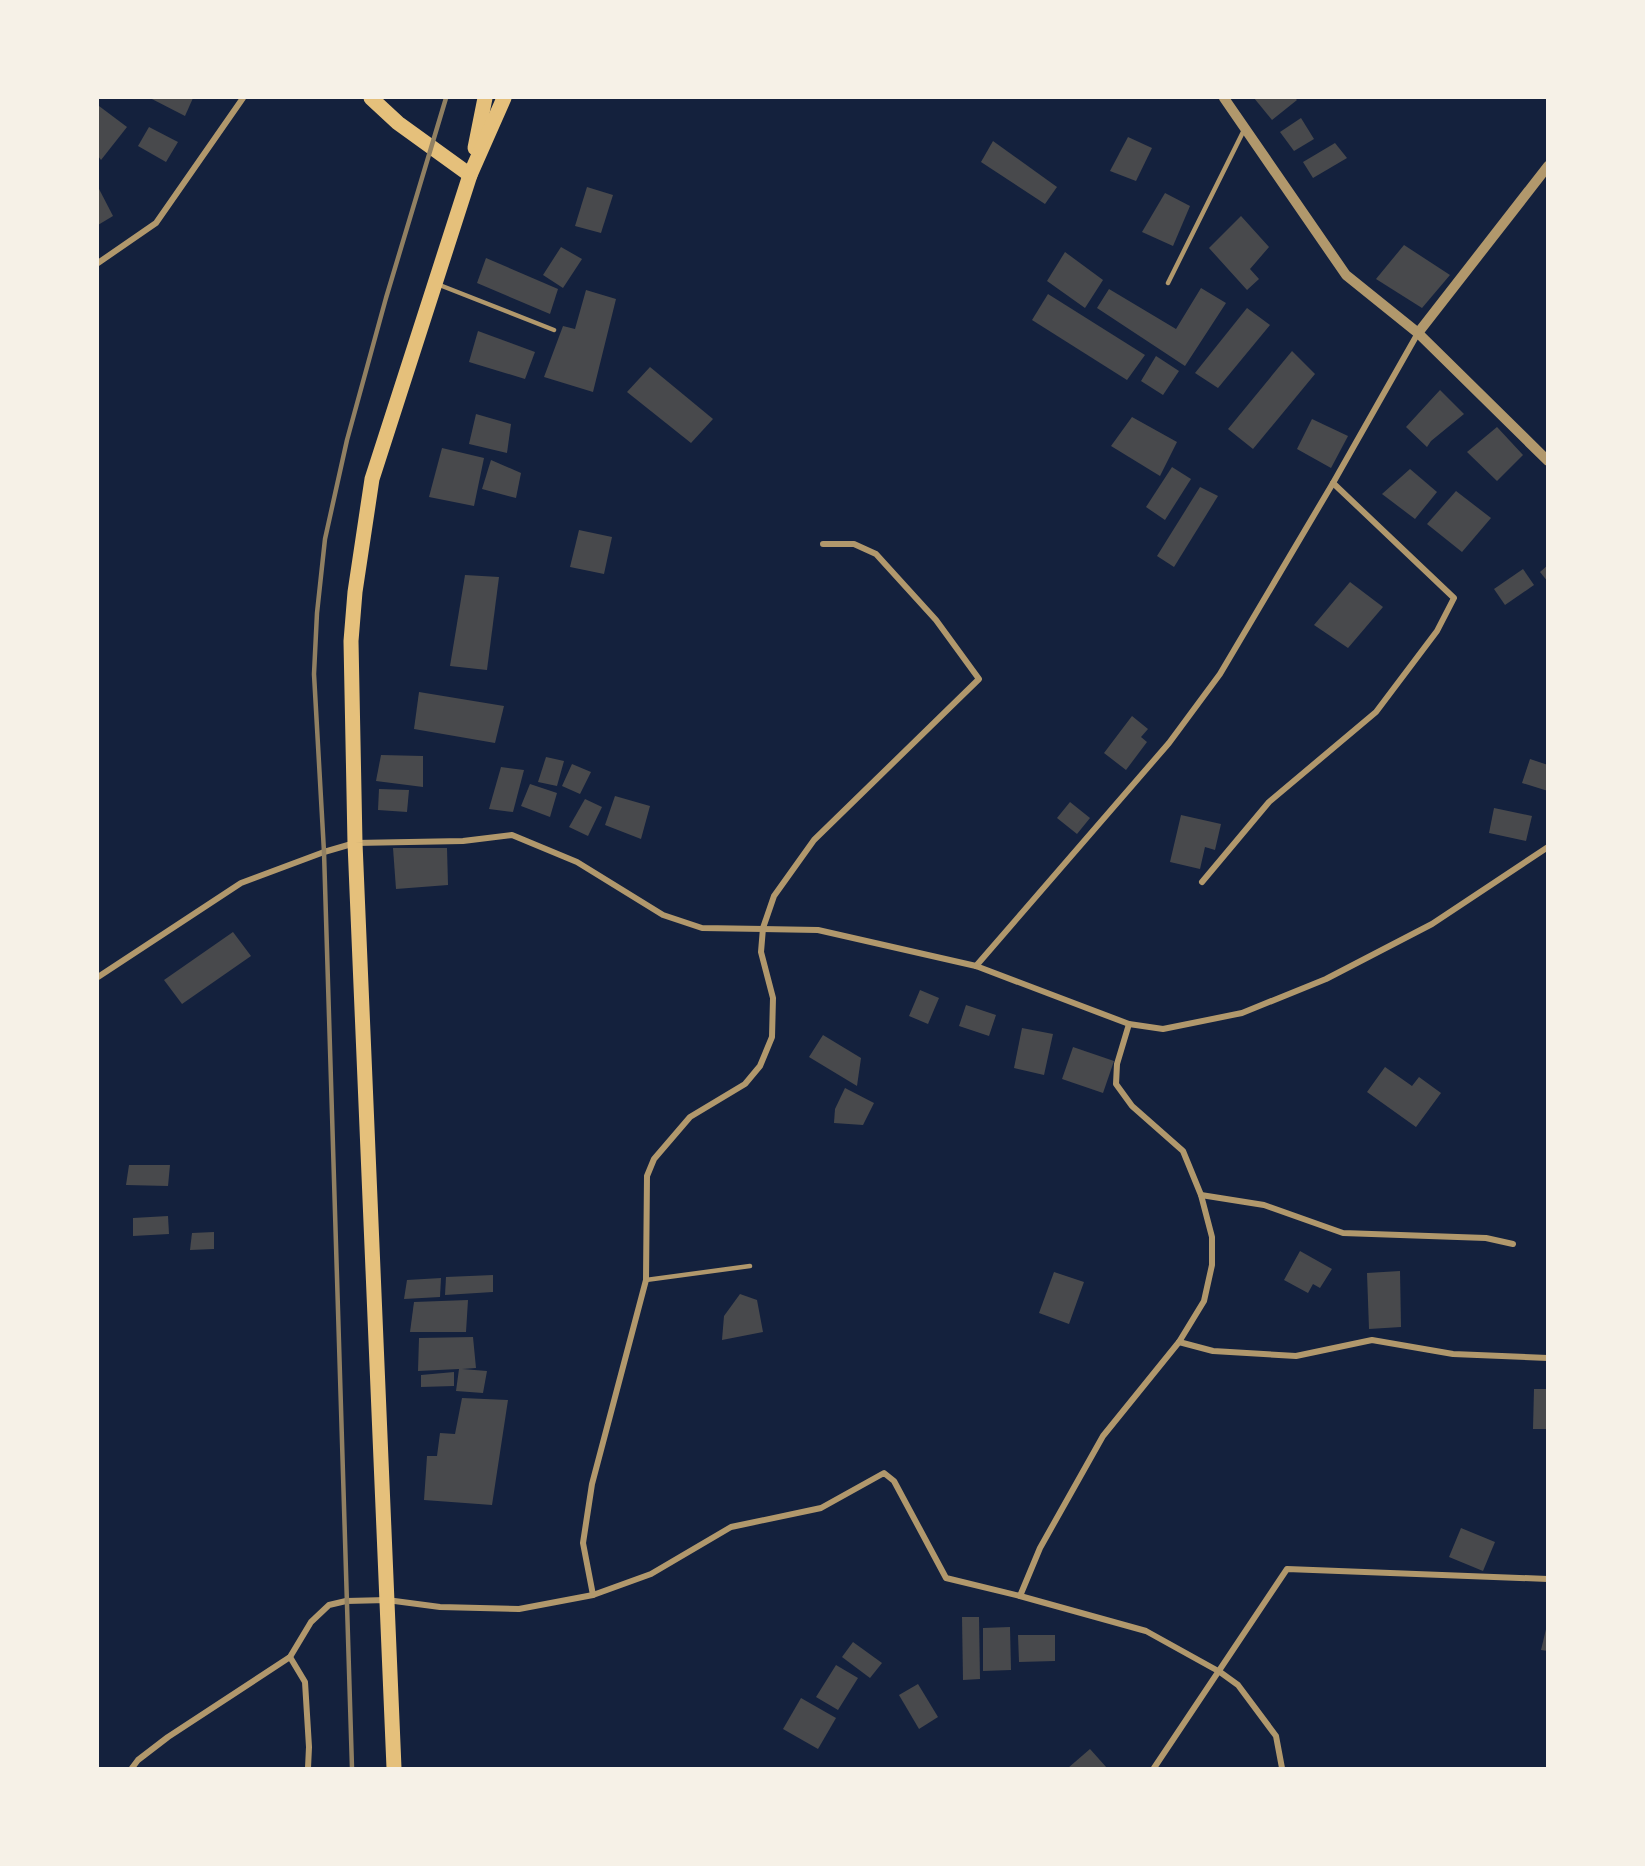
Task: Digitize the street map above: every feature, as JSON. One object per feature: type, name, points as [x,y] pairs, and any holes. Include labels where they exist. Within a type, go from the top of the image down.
[{"type":"main road","points":[[371,98],[430,148],[470,174]]},
{"type":"main road","points":[[470,174],[485,98]]},
{"type":"main road","points":[[394,1768],[355,843],[351,640],[372,479],[470,174],[504,98]]},
{"type":"street","points":[[98,263],[156,223],[243,98]]},
{"type":"street","points":[[1224,98],[1346,275],[1418,333],[1548,461]]},
{"type":"street","points":[[976,966],[1169,743],[1220,674],[1334,483],[1418,333],[1548,166]]},
{"type":"street","points":[[1202,882],[1269,802],[1376,712],[1437,631],[1454,598],[1334,483]]},
{"type":"street","points":[[593,1595],[583,1543],[592,1484],[646,1280],[647,1176],[654,1159],[690,1117],[745,1084],[760,1066],[772,1037],[773,998],[761,952],[763,928],[774,896],[814,840],[979,679],[936,620],[876,554],[854,544],[823,544]]},
{"type":"street","points":[[98,978],[241,883],[324,852],[355,843],[463,841],[512,835],[578,862],[663,915],[702,928],[818,930],[976,966],[1129,1024],[1163,1029],[1242,1013],[1326,979],[1432,924],[1548,847]]},
{"type":"street","points":[[1020,1596],[1040,1548],[1103,1436],[1179,1342],[1204,1301],[1212,1265],[1212,1237],[1201,1195],[1183,1151],[1132,1106],[1116,1084],[1117,1064],[1129,1024]]},
{"type":"street","points":[[1201,1195],[1264,1205],[1343,1233],[1486,1238],[1513,1244]]},
{"type":"street","points":[[1179,1342],[1213,1351],[1296,1356],[1372,1340],[1453,1354],[1548,1358]]},
{"type":"street","points":[[132,1768],[138,1760],[168,1737],[290,1657],[311,1622],[329,1605],[387,1600],[440,1607],[519,1609],[593,1595],[651,1574],[731,1527],[821,1508],[884,1473],[894,1481],[946,1578],[1146,1631],[1220,1672],[1238,1685],[1276,1736],[1282,1768]]},
{"type":"street","points":[[1154,1768],[1287,1569],[1548,1579]]},
{"type":"street","points":[[290,1657],[305,1682],[308,1768]]},
{"type":"lane","points":[[1168,283],[1245,128]]},
{"type":"lane","points":[[434,283],[554,330]]},
{"type":"lane","points":[[646,1280],[750,1266]]},
{"type":"building","points":[[150,98],[193,98],[185,116]]},
{"type":"building","points":[[1254,98],[1295,98],[1297,100],[1272,120]]},
{"type":"building","points":[[99,106],[127,127],[101,160],[98,156]]},
{"type":"building","points":[[1301,118],[1314,139],[1294,151],[1280,132]]},
{"type":"building","points":[[149,127],[178,142],[166,162],[138,146]]},
{"type":"building","points":[[1128,137],[1152,148],[1136,181],[1110,171]]},
{"type":"building","points":[[993,141],[1057,187],[1045,204],[981,162]]},
{"type":"building","points":[[1335,143],[1347,158],[1313,178],[1303,162]]},
{"type":"building","points":[[98,187],[113,216],[98,225]]},
{"type":"building","points":[[587,187],[613,195],[601,233],[575,226]]},
{"type":"building","points":[[1165,193],[1190,206],[1173,246],[1142,232]]},
{"type":"building","points":[[1241,216],[1269,247],[1250,269],[1259,279],[1247,290],[1209,248]]},
{"type":"building","points":[[1404,245],[1450,275],[1422,308],[1376,279]]},
{"type":"building","points":[[561,247],[582,259],[563,288],[543,275]]},
{"type":"building","points":[[1065,252],[1103,280],[1085,308],[1047,281]]},
{"type":"building","points":[[486,258],[558,289],[550,314],[477,283]]},
{"type":"building","points":[[1201,288],[1226,303],[1185,366],[1097,308],[1109,289],[1176,329]]},
{"type":"building","points":[[586,290],[616,299],[593,392],[544,377],[563,326],[575,329]]},
{"type":"building","points":[[1048,294],[1145,355],[1127,380],[1032,320]]},
{"type":"building","points":[[1247,308],[1270,325],[1218,388],[1195,373]]},
{"type":"building","points":[[478,331],[535,352],[525,379],[469,362]]},
{"type":"building","points":[[1292,351],[1315,374],[1253,449],[1228,429]]},
{"type":"building","points":[[1156,356],[1179,371],[1163,395],[1141,381]]},
{"type":"building","points":[[650,367],[713,419],[691,443],[627,392]]},
{"type":"building","points":[[1440,390],[1464,414],[1431,441],[1427,447],[1406,427]]},
{"type":"building","points":[[476,414],[511,424],[507,453],[469,444]]},
{"type":"building","points":[[1132,417],[1177,442],[1160,476],[1111,446]]},
{"type":"building","points":[[1312,419],[1348,436],[1331,468],[1297,449]]},
{"type":"building","points":[[1497,427],[1523,455],[1497,481],[1467,452]]},
{"type":"building","points":[[442,448],[484,458],[474,506],[429,497]]},
{"type":"building","points":[[491,460],[521,473],[516,498],[482,489]]},
{"type":"building","points":[[1172,467],[1191,479],[1165,520],[1146,507]]},
{"type":"building","points":[[1410,469],[1437,492],[1415,519],[1382,494]]},
{"type":"building","points":[[1200,487],[1218,496],[1174,567],[1157,556]]},
{"type":"building","points":[[1456,491],[1491,518],[1462,552],[1427,524]]},
{"type":"building","points":[[579,530],[612,537],[604,574],[570,567]]},
{"type":"building","points":[[1548,565],[1548,582],[1540,572]]},
{"type":"building","points":[[1523,569],[1534,585],[1505,605],[1494,589]]},
{"type":"building","points":[[465,575],[499,577],[487,670],[450,666]]},
{"type":"building","points":[[1350,582],[1383,607],[1348,648],[1314,625]]},
{"type":"building","points":[[419,692],[504,706],[495,743],[414,729]]},
{"type":"building","points":[[1132,716],[1148,729],[1141,737],[1147,742],[1126,770],[1104,753]]},
{"type":"building","points":[[381,755],[423,756],[423,787],[376,781]]},
{"type":"building","points":[[546,757],[564,761],[557,786],[538,782]]},
{"type":"building","points":[[1530,759],[1548,765],[1548,791],[1522,783]]},
{"type":"building","points":[[572,764],[591,772],[580,794],[562,786]]},
{"type":"building","points":[[501,767],[524,770],[513,812],[489,809]]},
{"type":"building","points":[[530,784],[557,793],[550,817],[521,806]]},
{"type":"building","points":[[379,789],[409,790],[407,812],[378,810]]},
{"type":"building","points":[[615,796],[650,806],[641,839],[605,825]]},
{"type":"building","points":[[585,799],[602,807],[588,836],[569,827]]},
{"type":"building","points":[[1070,802],[1090,818],[1077,834],[1057,818]]},
{"type":"building","points":[[1494,808],[1532,816],[1526,841],[1489,833]]},
{"type":"building","points":[[1181,815],[1221,824],[1215,850],[1205,847],[1200,869],[1170,862]]},
{"type":"building","points":[[393,848],[447,848],[448,885],[396,889]]},
{"type":"building","points":[[233,932],[251,956],[182,1004],[164,980]]},
{"type":"building","points":[[920,990],[939,998],[928,1024],[909,1016]]},
{"type":"building","points":[[966,1005],[996,1015],[989,1036],[959,1026]]},
{"type":"building","points":[[1022,1028],[1053,1034],[1044,1075],[1014,1068]]},
{"type":"building","points":[[823,1035],[861,1058],[857,1086],[809,1057]]},
{"type":"building","points":[[1073,1047],[1114,1061],[1103,1093],[1062,1079]]},
{"type":"building","points":[[1385,1067],[1412,1086],[1419,1077],[1441,1093],[1416,1127],[1367,1092]]},
{"type":"building","points":[[845,1088],[874,1103],[863,1125],[834,1123],[835,1109]]},
{"type":"building","points":[[129,1165],[170,1165],[168,1186],[126,1185]]},
{"type":"building","points":[[168,1216],[169,1234],[133,1236],[133,1218]]},
{"type":"building","points":[[214,1232],[214,1249],[190,1250],[192,1233]]},
{"type":"building","points":[[1300,1251],[1332,1269],[1320,1288],[1313,1284],[1308,1293],[1284,1280]]},
{"type":"building","points":[[1400,1271],[1401,1327],[1369,1329],[1367,1273]]},
{"type":"building","points":[[1054,1272],[1084,1282],[1069,1324],[1039,1313]]},
{"type":"building","points":[[493,1275],[493,1292],[445,1295],[446,1277]]},
{"type":"building","points":[[441,1278],[440,1297],[404,1299],[407,1280]]},
{"type":"building","points":[[740,1294],[757,1300],[763,1332],[722,1340],[724,1316]]},
{"type":"building","points":[[468,1300],[466,1332],[410,1332],[414,1302]]},
{"type":"building","points":[[473,1337],[476,1368],[462,1369],[487,1371],[483,1393],[456,1391],[459,1369],[418,1371],[419,1338]]},
{"type":"building","points":[[454,1372],[454,1386],[421,1387],[421,1375]]},
{"type":"building","points":[[1534,1389],[1548,1389],[1548,1429],[1533,1429]]},
{"type":"building","points":[[462,1398],[508,1400],[492,1505],[424,1500],[427,1456],[437,1456],[440,1433],[455,1434]]},
{"type":"building","points":[[1461,1528],[1495,1542],[1483,1571],[1449,1557]]},
{"type":"building","points":[[962,1617],[979,1617],[980,1679],[963,1680]]},
{"type":"building","points":[[1548,1625],[1548,1651],[1541,1650]]},
{"type":"building","points":[[1010,1627],[1011,1670],[983,1671],[983,1628]]},
{"type":"building","points":[[1018,1635],[1055,1635],[1055,1661],[1019,1662]]},
{"type":"building","points":[[853,1642],[882,1663],[870,1678],[842,1657]]},
{"type":"building","points":[[836,1665],[858,1678],[838,1710],[816,1697]]},
{"type":"building","points":[[918,1684],[938,1717],[919,1729],[899,1695]]},
{"type":"building","points":[[801,1698],[836,1718],[818,1749],[783,1729]]},
{"type":"building","points":[[1090,1749],[1107,1768],[1068,1768]]},
{"type":"railway","points":[[352,1768],[324,852],[314,674],[317,613],[325,539],[347,440],[386,298],[446,98]]}]
